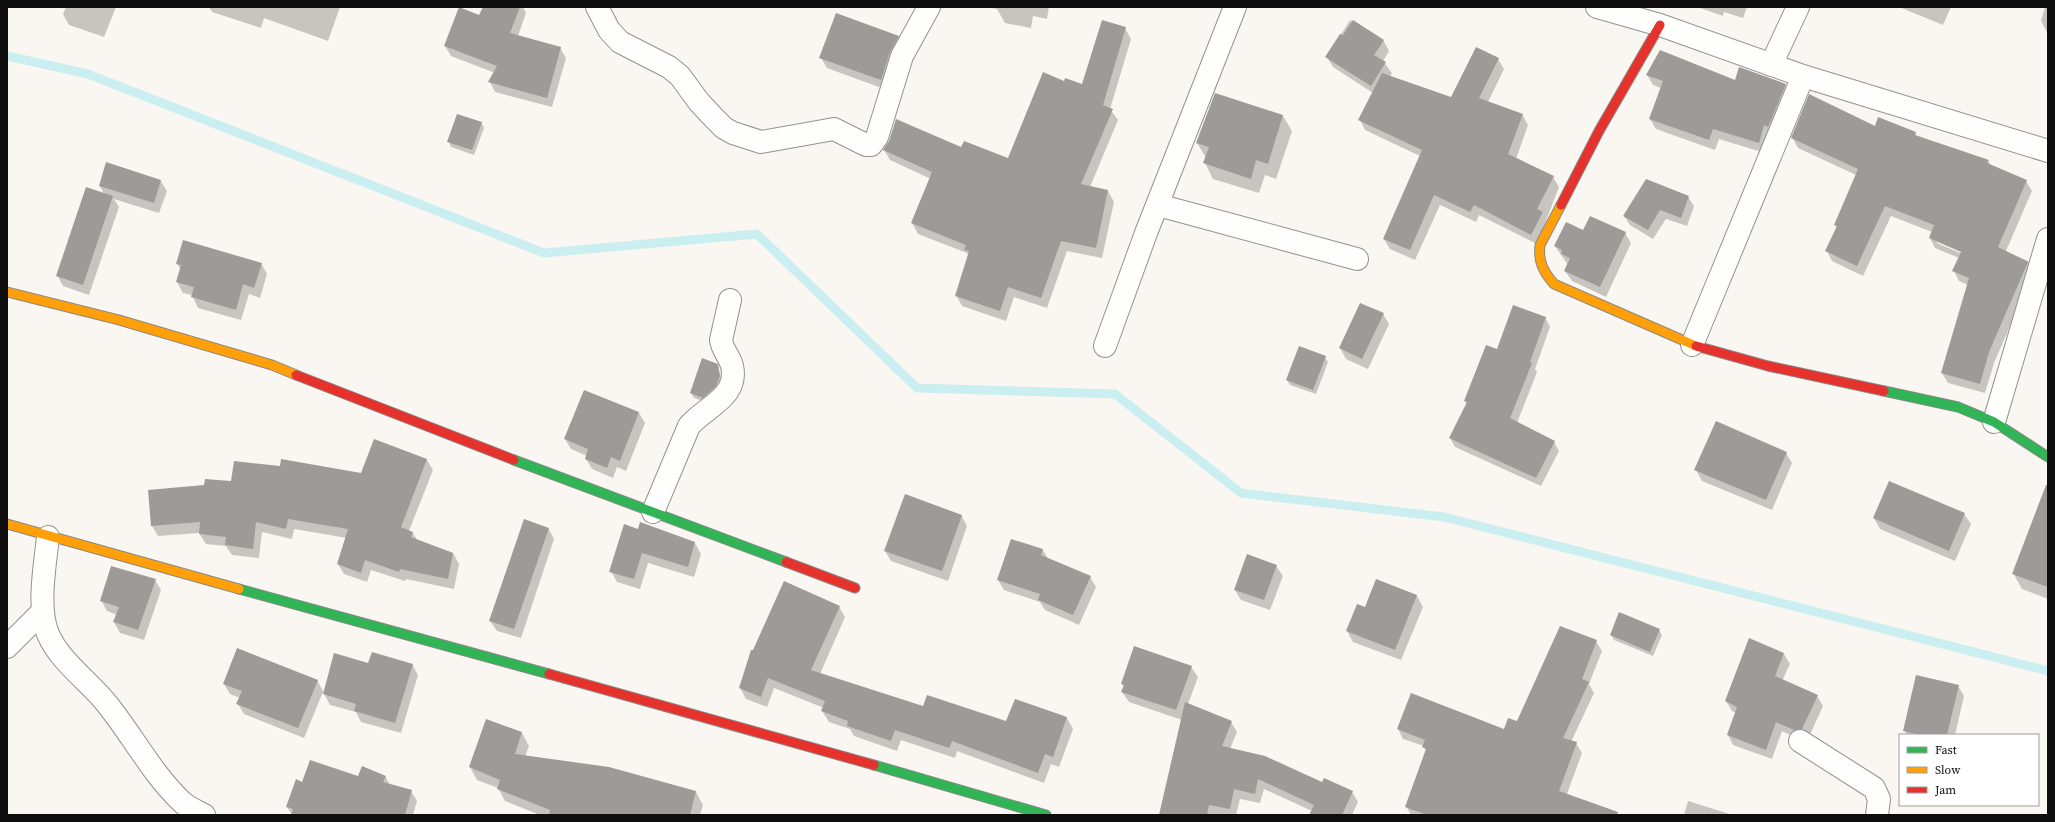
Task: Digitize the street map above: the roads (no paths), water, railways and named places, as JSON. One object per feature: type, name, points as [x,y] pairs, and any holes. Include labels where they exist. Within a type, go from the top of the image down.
[{"type":"street","points":[[597,7],[609,30],[620,42],[669,67],[680,76],[699,102],[714,118],[724,128],[733,133],[761,142],[834,129],[866,145],[871,145],[877,137],[902,56],[929,7]]},
{"type":"street","points":[[1104,346],[1235,7]]},
{"type":"street","points":[[1597,7],[1660,26],[1803,76],[2048,150]]},
{"type":"street","points":[[1771,65],[1798,7]]},
{"type":"street","points":[[1660,26],[1599,130],[1540,245],[1538,258],[1542,270],[1554,284],[1577,296],[1692,345],[1768,366],[1958,407],[1994,422],[2048,457]]},
{"type":"street","points":[[1692,345],[1803,76]]},
{"type":"street","points":[[1158,205],[1357,259]]},
{"type":"street","points":[[1994,422],[2048,239]]},
{"type":"street","points":[[7,292],[119,320],[272,365],[603,495],[653,512],[855,588]]},
{"type":"street","points":[[653,512],[689,426],[696,418],[720,401],[729,389],[732,378],[732,365],[722,346],[721,340],[730,300]]},
{"type":"street","points":[[7,524],[48,537],[722,721],[1046,815]]},
{"type":"street","points":[[48,537],[43,591],[43,611],[48,633],[58,650],[107,704],[158,775],[184,804],[204,815]]},
{"type":"street","points":[[7,647],[43,611]]},
{"type":"street","points":[[1800,741],[1874,788],[1879,799],[1877,815]]},
{"type":"waterway","points":[[7,56],[88,74],[544,253],[757,234],[917,388],[1115,394],[1241,493],[1444,517],[2048,671]]}]
